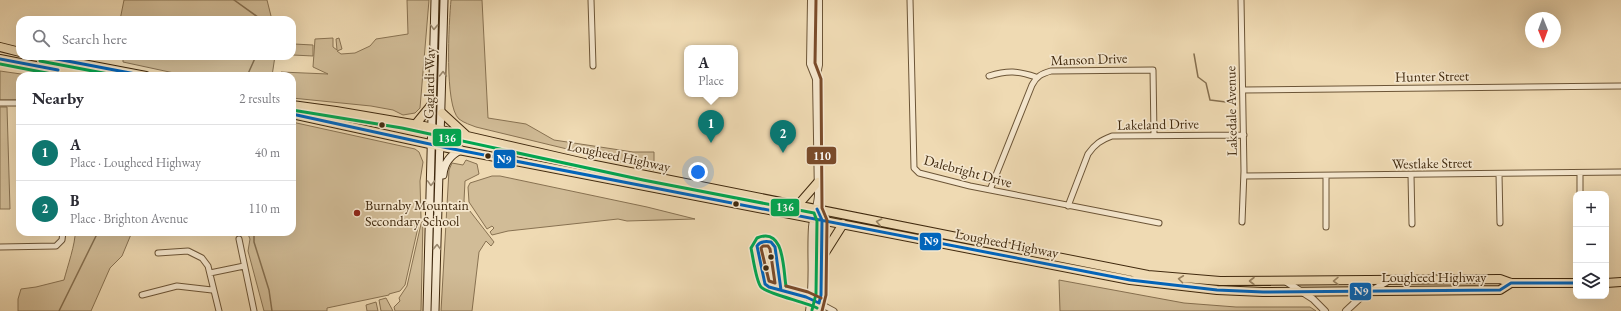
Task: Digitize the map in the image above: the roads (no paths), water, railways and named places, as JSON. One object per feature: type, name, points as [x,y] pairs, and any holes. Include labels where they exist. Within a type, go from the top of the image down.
[{"type":"main road","name":"Gaglardi Way","points":[[427,311],[433,129],[435,1]]},
{"type":"main road","name":"Gaglardi Way","points":[[435,311],[442,113],[444,2]]},
{"type":"main road","points":[[0,47],[16,51]]},
{"type":"main road","points":[[0,59],[67,72]]},
{"type":"main road","points":[[62,60],[125,72]]},
{"type":"main road","points":[[415,125],[433,103]]},
{"type":"main road","name":"Lougheed Highway","points":[[296,106],[336,111],[415,125],[585,163],[1148,275],[1220,281],[1500,279],[1511,283],[1573,283]]},
{"type":"main road","points":[[442,113],[467,136]]},
{"type":"main road","name":"Lougheed Highway","points":[[296,115],[461,150],[1130,280],[1217,290],[1301,291],[1500,290],[1511,283]]},
{"type":"main road","points":[[438,201],[444,169],[450,157],[461,150]]},
{"type":"main road","points":[[798,205],[818,182]]},
{"type":"main road","points":[[821,259],[843,224]]},
{"type":"main road","points":[[1609,283],[1621,282]]},
{"type":"street","points":[[592,0],[593,66]]},
{"type":"street","points":[[812,0],[810,64],[816,79]]},
{"type":"street","points":[[817,311],[821,295],[821,259],[817,209],[818,182],[816,79],[819,65],[819,0]]},
{"type":"street","name":"Dalebright Drive","points":[[910,0],[914,168],[919,173],[990,190],[1159,223]]},
{"type":"street","name":"Lakedale Avenue","points":[[1242,0],[1244,134],[1242,222]]},
{"type":"street","name":"Manson Drive","points":[[990,190],[992,181],[1036,77],[1051,71],[1153,70],[1154,135]]},
{"type":"street","points":[[989,76],[1004,71],[1021,72],[1036,77]]},
{"type":"street","name":"Hunter Street","points":[[1243,90],[1621,86]]},
{"type":"street","points":[[0,103],[16,102]]},
{"type":"street","name":"Lakeland Drive","points":[[1068,206],[1088,154],[1094,146],[1102,140],[1112,136],[1244,134]]},
{"type":"street","name":"Westlake Street","points":[[1244,176],[1621,172]]},
{"type":"street","points":[[1580,173],[1580,191]]},
{"type":"street","points":[[1499,174],[1500,223]]},
{"type":"street","points":[[1412,175],[1412,224]]},
{"type":"street","points":[[1326,176],[1326,227]]},
{"type":"street","points":[[809,311],[818,219]]},
{"type":"street","points":[[0,247],[47,246],[60,244],[62,236]]},
{"type":"street","points":[[239,239],[254,311]]},
{"type":"street","points":[[158,253],[193,252],[206,262],[210,273],[212,290],[219,311]]},
{"type":"street","points":[[210,273],[244,266]]},
{"type":"street","points":[[1346,311],[1370,291],[1389,280]]},
{"type":"street","points":[[1285,281],[1313,299],[1325,311]]},
{"type":"street","points":[[142,295],[177,286],[212,290]]},
{"type":"street","points":[[811,299],[834,311]]},
{"type":"waterway","points":[[234,0],[256,16]]},
{"type":"waterway","points":[[1194,54],[1198,77],[1206,83],[1210,100],[1234,103]]},
{"type":"waterway","points":[[249,72],[254,60]]},
{"type":"waterway","points":[[59,311],[96,236]]},
{"type":"waterway","points":[[254,236],[254,242],[269,290],[272,311]]},
{"type":"place","name":"A","points":[[711,143]]},
{"type":"place","name":"B","points":[[783,153]]},
{"type":"place","name":"Burnaby Mountain Secondary School","points":[[357,213]]}]
